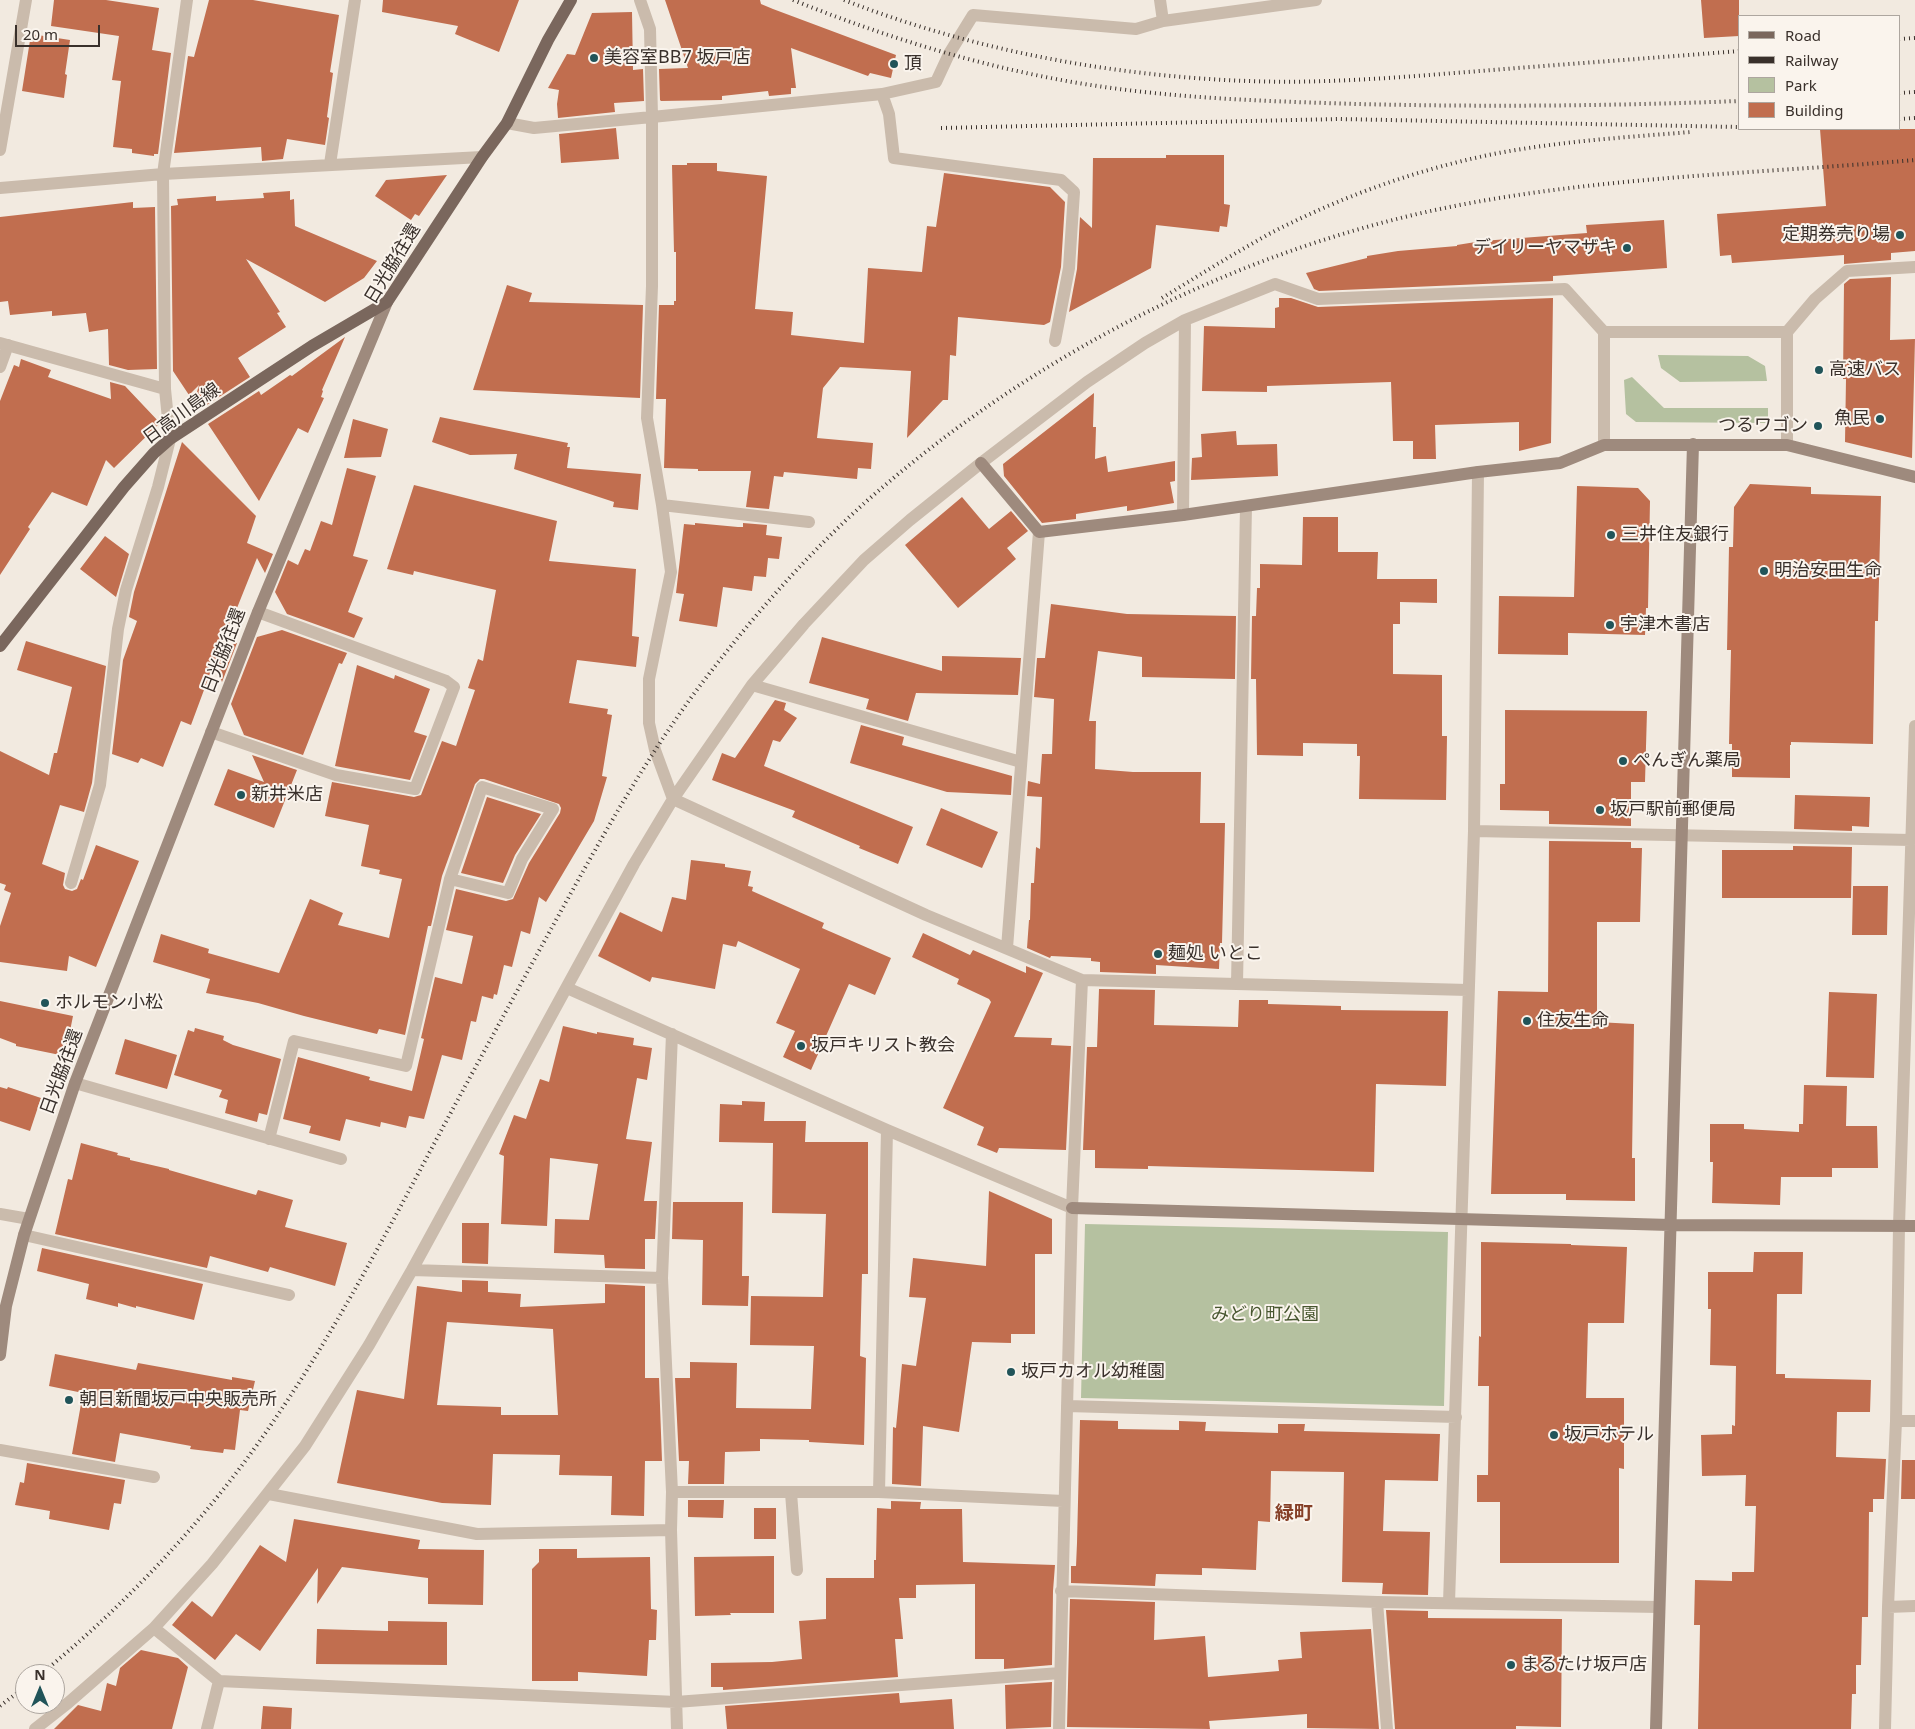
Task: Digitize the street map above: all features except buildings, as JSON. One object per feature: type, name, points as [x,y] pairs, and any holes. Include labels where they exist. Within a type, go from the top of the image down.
[{"type":"main road","name":"日光脇往還","points":[[387,302],[482,157],[507,123],[548,40],[571,0]]},
{"type":"main road","name":"日高川島線","points":[[0,646],[124,487],[170,439],[312,346],[387,302]]},
{"type":"street","points":[[0,150],[26,0]]},
{"type":"street","points":[[71,883],[100,785],[112,671],[124,600],[158,487],[170,439],[165,389],[163,174],[187,0]]},
{"type":"street","points":[[330,164],[355,0]]},
{"type":"street","points":[[640,0],[650,28],[652,118],[652,286],[647,418],[671,572],[649,679],[649,723],[655,750],[673,799],[926,915],[1082,980],[1468,990]]},
{"type":"street","points":[[1160,0],[1163,21]]},
{"type":"street","points":[[507,123],[534,128],[652,118],[882,94],[936,82],[949,54],[972,15],[1136,28],[1163,21],[1316,0]]},
{"type":"street","points":[[882,94],[889,114],[894,158],[1061,180],[1074,192],[1069,268],[1055,341]]},
{"type":"street","points":[[0,188],[163,174],[482,157]]},
{"type":"street","points":[[1787,445],[1787,332],[1815,299],[1848,271],[1915,267]]},
{"type":"street","points":[[35,1729],[68,1703],[154,1628],[212,1564],[305,1446],[412,1270],[634,864],[673,799],[752,685],[804,624],[864,560],[910,520],[1087,382],[1145,343],[1185,320],[1275,284],[1318,299],[1565,289],[1604,332],[1604,445]]},
{"type":"street","name":"日光脇往還","points":[[0,1355],[6,1306],[24,1235],[75,1083],[258,612],[387,302]]},
{"type":"street","points":[[1183,516],[1185,320]]},
{"type":"street","points":[[1604,332],[1787,332]]},
{"type":"street","points":[[0,367],[4,344],[165,389]]},
{"type":"street","points":[[1656,1729],[1658,1607],[1693,444]]},
{"type":"street","points":[[1040,532],[1183,516],[1478,472],[1560,463],[1604,445],[1787,445],[1915,477]]},
{"type":"street","points":[[981,463],[1040,532],[1007,948]]},
{"type":"street","points":[[1449,1603],[1474,831],[1478,472]]},
{"type":"street","points":[[662,505],[809,522]]},
{"type":"street","points":[[1237,984],[1246,506]]},
{"type":"street","points":[[211,732],[336,775],[415,789],[454,687],[446,681],[258,612]]},
{"type":"street","points":[[752,685],[1021,762]]},
{"type":"street","points":[[1885,1729],[1896,1421],[1899,1226],[1911,970],[1911,840],[1915,726]]},
{"type":"street","points":[[269,1139],[294,1041],[406,1066],[450,879],[482,787],[553,809],[522,860],[508,893],[450,879]]},
{"type":"street","points":[[1474,831],[1911,840]]},
{"type":"street","points":[[1059,1729],[1063,1501],[1072,1208],[1082,980]]},
{"type":"street","points":[[567,988],[887,1130],[1072,1208],[1670,1225],[1915,1226]]},
{"type":"street","points":[[672,1034],[662,1278],[672,1492],[670,1530],[677,1729]]},
{"type":"street","points":[[75,1083],[341,1158]]},
{"type":"street","points":[[879,1492],[887,1130]]},
{"type":"street","points":[[0,1214],[29,1219]]},
{"type":"street","points":[[24,1235],[289,1295]]},
{"type":"street","points":[[412,1270],[662,1278]]},
{"type":"street","points":[[1067,1406],[1456,1417]]},
{"type":"street","points":[[1896,1421],[1915,1421]]},
{"type":"street","points":[[0,1450],[154,1477]]},
{"type":"street","points":[[672,1492],[879,1492],[1063,1501]]},
{"type":"street","points":[[791,1493],[797,1570]]},
{"type":"street","points":[[269,1494],[477,1534],[670,1530]]},
{"type":"street","points":[[1061,1591],[1377,1602],[1658,1607]]},
{"type":"street","points":[[1377,1602],[1387,1729]]},
{"type":"street","points":[[1888,1607],[1915,1606]]},
{"type":"street","points":[[154,1628],[219,1682],[676,1702],[1060,1673]]},
{"type":"street","points":[[207,1729],[219,1682]]},
{"type":"green space","points":[[1658,355],[1748,356],[1765,366],[1767,381],[1680,382],[1661,368]]},
{"type":"green space","points":[[1632,377],[1664,408],[1768,408],[1768,423],[1636,422],[1626,414],[1624,380]]},
{"type":"green space","name":"みどり町公園","points":[[1085,1224],[1448,1232],[1444,1406],[1081,1398]]},
{"type":"railway","points":[[793,0],[925,47],[993,65],[1061,80],[1172,95],[1246,100],[1406,105],[1596,105],[1738,101]]},
{"type":"railway","points":[[844,0],[892,18],[942,33],[1043,57],[1145,73],[1248,81],[1306,82],[1422,76],[1738,51]]},
{"type":"railway","points":[[1900,39],[1915,38]]},
{"type":"railway","points":[[1900,93],[1915,92]]},
{"type":"railway","points":[[1900,119],[1915,118]]},
{"type":"railway","points":[[941,128],[1339,119],[1738,127]]},
{"type":"railway","points":[[1162,298],[1269,234],[1325,207],[1384,184],[1474,158],[1527,148],[1691,132]]},
{"type":"railway","points":[[53,1664],[124,1600],[175,1546],[246,1460],[278,1415],[308,1369],[363,1274],[526,974],[609,826],[677,717],[736,640],[778,590],[822,543],[869,499],[934,446],[1002,397],[1073,352],[1147,312],[1224,277],[1303,247],[1383,222],[1465,204],[1577,187],[1689,176],[1915,160]]},
{"type":"railway","points":[[0,1706],[15,1695]]},
{"type":"place","name":"美容室BB7 坂戸店","points":[[594,58]]},
{"type":"place","name":"頂","points":[[894,64]]},
{"type":"place","name":"定期券売り場","points":[[1900,235]]},
{"type":"place","name":"デイリーヤマザキ","points":[[1627,248]]},
{"type":"place","name":"高速バス","points":[[1819,370]]},
{"type":"place","name":"魚民","points":[[1880,419]]},
{"type":"place","name":"つるワゴン","points":[[1818,426]]},
{"type":"place","name":"三井住友銀行","points":[[1611,535]]},
{"type":"place","name":"明治安田生命","points":[[1764,571]]},
{"type":"place","name":"宇津木書店","points":[[1610,625]]},
{"type":"place","name":"ぺんぎん薬局","points":[[1623,761]]},
{"type":"place","name":"新井米店","points":[[241,795]]},
{"type":"place","name":"坂戸駅前郵便局","points":[[1600,810]]},
{"type":"place","name":"麺処 いとこ","points":[[1158,954]]},
{"type":"place","name":"ホルモン小松","points":[[45,1003]]},
{"type":"place","name":"住友生命","points":[[1527,1021]]},
{"type":"place","name":"坂戸キリスト教会","points":[[801,1046]]},
{"type":"place","name":"坂戸カオル幼稚園","points":[[1011,1372]]},
{"type":"place","name":"朝日新聞坂戸中央販売所","points":[[69,1400]]},
{"type":"place","name":"坂戸ホテル","points":[[1554,1435]]},
{"type":"place","name":"まるたけ坂戸店","points":[[1511,1665]]},
{"type":"district","name":"緑町","points":[[1294,1514]]}]
